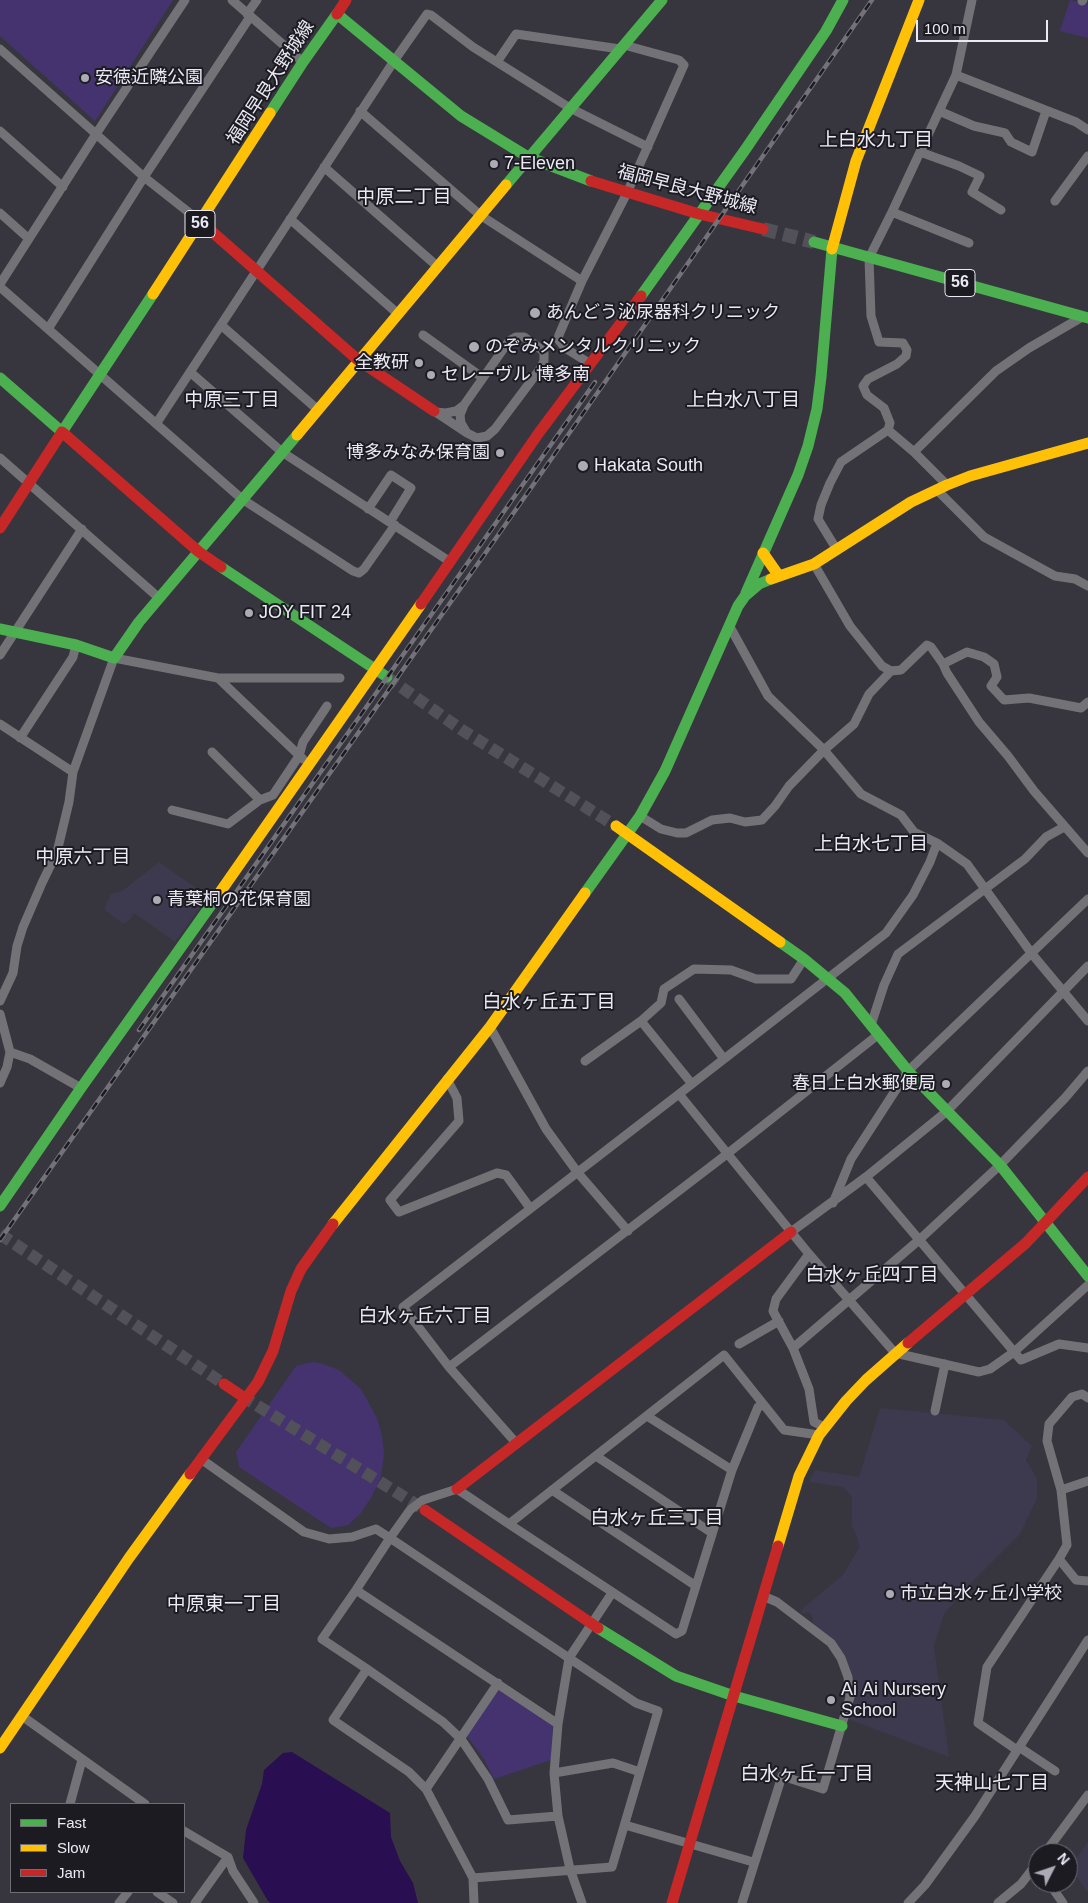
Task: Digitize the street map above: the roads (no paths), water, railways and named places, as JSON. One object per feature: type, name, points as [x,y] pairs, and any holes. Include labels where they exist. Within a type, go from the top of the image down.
[{"type":"street","points":[[185,0],[28,238],[0,285],[242,499],[353,571],[358,572],[364,569],[412,488],[391,475],[368,509]]},
{"type":"street","points":[[232,0],[303,62]]},
{"type":"street","points":[[48,328],[249,16],[257,0]]},
{"type":"street","points":[[337,14],[346,0]]},
{"type":"street","points":[[0,1001],[13,973],[17,946],[23,927],[57,852],[73,772],[114,658],[159,598],[662,0]]},
{"type":"street","points":[[0,1206],[376,670],[449,561],[589,363],[639,299],[802,68],[843,0]]},
{"type":"street","points":[[0,1748],[84,1624],[258,1382],[273,1350],[291,1291],[318,1243],[490,1027],[640,816],[665,771],[729,624],[745,596],[798,475],[808,446],[821,377],[832,247],[856,161],[919,0]]},
{"type":"street","points":[[837,550],[818,519],[821,504],[840,462],[888,430],[890,424],[884,408],[868,395],[863,386],[868,378],[897,364],[906,356],[903,343],[878,342],[871,316],[869,258],[956,75],[972,0]]},
{"type":"street","name":"福岡早良大野城線","points":[[0,528],[201,222],[303,62],[337,14],[461,116],[528,157],[575,176],[627,193],[699,214],[763,229]]},
{"type":"street","points":[[156,424],[360,111],[427,14],[431,15],[472,47],[570,108],[648,146]]},
{"type":"street","points":[[497,62],[516,34],[622,47],[679,60],[684,65],[627,193],[582,281],[558,340],[565,348],[589,363]]},
{"type":"street","points":[[0,49],[144,177],[201,222],[358,360],[467,433],[477,438],[487,436],[495,429],[540,369],[544,361],[544,352],[524,337],[516,337],[509,341],[464,405],[460,415],[461,423],[467,433]]},
{"type":"street","points":[[956,75],[1076,122],[1088,130]]},
{"type":"street","points":[[360,111],[480,215],[582,281]]},
{"type":"street","points":[[939,111],[974,126],[1005,134],[1011,142],[1032,152],[1046,111]]},
{"type":"street","points":[[0,131],[63,187]]},
{"type":"street","points":[[920,152],[980,176],[972,192],[1001,210]]},
{"type":"street","points":[[1055,201],[1088,156]]},
{"type":"street","points":[[324,167],[437,266]]},
{"type":"street","points":[[991,204],[996,195]]},
{"type":"street","points":[[892,212],[969,244]]},
{"type":"street","points":[[0,213],[28,238]]},
{"type":"street","points":[[290,219],[397,313]]},
{"type":"street","name":"56","points":[[814,242],[1085,318]]},
{"type":"street","points":[[914,452],[996,371],[1029,348],[1085,318]]},
{"type":"street","points":[[221,325],[317,409]]},
{"type":"street","points":[[423,335],[483,378]]},
{"type":"street","points":[[190,372],[282,452],[449,561]]},
{"type":"street","points":[[0,378],[199,552],[387,677]]},
{"type":"street","points":[[434,411],[451,412],[464,405]]},
{"type":"street","points":[[888,430],[914,452],[984,537],[1055,576],[1075,580],[1088,586]]},
{"type":"street","points":[[745,596],[759,584],[814,564],[911,502],[942,487],[970,476],[1088,443]]},
{"type":"street","points":[[0,458],[159,598]]},
{"type":"street","points":[[0,655],[82,529]]},
{"type":"street","points":[[763,553],[779,576]]},
{"type":"street","points":[[814,564],[850,626],[882,666],[891,671],[900,670],[927,645],[932,647],[943,664],[946,673],[980,722],[1064,827],[1088,853]]},
{"type":"street","points":[[729,624],[768,696],[824,750],[861,794],[901,814],[914,832],[938,843],[967,864],[1032,954],[1088,1021]]},
{"type":"street","points":[[0,629],[76,645],[114,658],[218,678],[340,678]]},
{"type":"street","points":[[20,738],[74,656],[76,645]]},
{"type":"street","points":[[943,664],[967,652],[984,657],[994,664],[997,677],[991,686],[1004,700],[1029,698],[1082,708],[1088,702]]},
{"type":"street","points":[[640,816],[661,829],[677,833],[686,833],[712,820],[730,818],[744,822],[762,820],[775,806],[788,786],[824,750],[854,724],[869,694],[891,671]]},
{"type":"street","points":[[218,678],[299,756],[310,763]]},
{"type":"street","points":[[172,810],[228,824],[260,800],[273,795],[299,756],[303,742],[327,706]]},
{"type":"street","points":[[0,724],[73,772]]},
{"type":"street","points":[[212,752],[260,800]]},
{"type":"street","points":[[616,826],[804,959],[845,993],[908,1071],[946,1112],[1000,1165],[1088,1276]]},
{"type":"street","points":[[871,1024],[884,985],[898,954],[1025,859],[1046,837],[1064,827]]},
{"type":"street","points":[[517,1444],[449,1368],[403,1307],[886,933],[913,895],[938,843]]},
{"type":"street","points":[[833,1203],[851,1159],[908,1071],[1088,899]]},
{"type":"street","points":[[585,1061],[641,1021],[660,1003],[664,990],[694,969],[730,970],[756,979],[791,979],[804,959]]},
{"type":"street","points":[[558,1816],[508,1820],[488,1779],[461,1739],[443,1722],[322,1639],[410,1510],[423,1500],[457,1489],[791,1232],[866,1177],[946,1112],[1088,966]]},
{"type":"street","points":[[678,999],[724,1060]]},
{"type":"street","points":[[0,1014],[10,1052],[7,1067],[0,1083]]},
{"type":"street","points":[[641,1021],[692,1084]]},
{"type":"street","points":[[490,1027],[546,1129],[578,1173],[628,1231]]},
{"type":"street","points":[[449,1368],[628,1231],[879,1034]]},
{"type":"street","points":[[10,1052],[30,1059],[81,1088]]},
{"type":"street","points":[[793,1348],[918,1240],[1000,1165],[1088,1071]]},
{"type":"street","points":[[447,1080],[456,1098],[458,1120],[390,1200],[399,1212],[497,1173],[506,1175],[530,1208]]},
{"type":"street","points":[[679,1094],[809,1254],[895,1353],[979,1372],[990,1369],[1014,1352],[1088,1285]]},
{"type":"street","points":[[866,1177],[1021,1360],[1059,1344],[1088,1348]]},
{"type":"street","points":[[672,1903],[799,1476],[822,1431],[859,1387],[895,1353],[965,1293],[1026,1244],[1088,1177]]},
{"type":"street","points":[[809,1254],[776,1299],[773,1311],[793,1348],[809,1390],[814,1422],[822,1431]]},
{"type":"street","points":[[739,1344],[778,1321]]},
{"type":"street","points":[[509,1524],[724,1355],[784,1430],[822,1431]]},
{"type":"street","points":[[935,1411],[945,1364]]},
{"type":"street","points":[[224,1384],[242,1396]]},
{"type":"street","points":[[1054,1771],[978,1723],[987,1667],[1067,1545],[1061,1490],[1047,1441],[1049,1424],[1072,1397],[1082,1394],[1088,1398]]},
{"type":"street","points":[[457,1489],[676,1634],[682,1631],[732,1470],[758,1407],[763,1405]]},
{"type":"street","points":[[647,1416],[732,1470]]},
{"type":"street","points":[[596,1456],[712,1533]]},
{"type":"street","points":[[201,1459],[304,1532],[329,1539],[352,1537],[376,1528],[636,1702],[658,1711],[612,1867],[473,1878]]},
{"type":"street","points":[[1061,1490],[1088,1481]]},
{"type":"street","points":[[552,1490],[696,1586]]},
{"type":"street","points":[[426,1510],[591,1623],[676,1676],[734,1696],[842,1726]]},
{"type":"street","points":[[1058,1559],[1076,1580],[1088,1581]]},
{"type":"street","points":[[356,1590],[558,1724]]},
{"type":"street","points":[[582,1903],[570,1869],[558,1816],[554,1773],[558,1724],[569,1658],[612,1592]]},
{"type":"street","points":[[742,1903],[753,1862],[782,1776],[824,1789],[850,1696],[848,1677],[841,1658],[830,1643],[777,1602],[763,1596]]},
{"type":"street","points":[[908,1903],[925,1885],[975,1816],[1088,1640]]},
{"type":"street","points":[[367,1669],[333,1720],[409,1772],[426,1789],[473,1878],[474,1903]]},
{"type":"street","points":[[426,1789],[498,1683]]},
{"type":"street","points":[[22,1716],[144,1803]]},
{"type":"street","points":[[70,1803],[82,1760]]},
{"type":"street","points":[[554,1773],[613,1763],[640,1772]]},
{"type":"street","points":[[1052,1843],[1088,1795]]},
{"type":"street","points":[[625,1825],[753,1862]]},
{"type":"street","points":[[185,1832],[228,1857],[233,1871],[254,1903]]},
{"type":"street","points":[[195,1903],[228,1857]]},
{"type":"street","points":[[998,1903],[1028,1876]]},
{"type":"street","points":[[119,1903],[127,1893]]},
{"type":"street","points":[[158,1893],[173,1903]]},
{"type":"tunnel","points":[[763,229],[814,242]]},
{"type":"tunnel","points":[[387,677],[462,730],[616,826]]},
{"type":"tunnel","points":[[0,1234],[224,1384]]},
{"type":"tunnel","points":[[242,1396],[425,1510]]},
{"type":"railway","points":[[0,1240],[496,538],[872,0]]},
{"type":"railway","points":[[139,1030],[595,382]]},
{"type":"place","name":"安徳近隣公園","points":[[85,78]]},
{"type":"place","name":"7-Eleven","points":[[494,164]]},
{"type":"place","name":"あんどう泌尿器科クリニック","points":[[535,313]]},
{"type":"place","name":"のぞみメンタルクリニック","points":[[474,347]]},
{"type":"place","name":"全教研","points":[[419,363]]},
{"type":"place","name":"セレーヴル 博多南","points":[[431,375]]},
{"type":"place","name":"博多みなみ保育園","points":[[500,453]]},
{"type":"place","name":"Hakata South","points":[[583,466]]},
{"type":"place","name":"JOY FIT 24","points":[[249,613]]},
{"type":"place","name":"青葉桐の花保育園","points":[[157,900]]},
{"type":"place","name":"春日上白水郵便局","points":[[946,1084]]},
{"type":"place","name":"市立白水ヶ丘小学校","points":[[890,1594]]},
{"type":"place","name":"Ai Ai Nursery School","points":[[831,1700]]},
{"type":"district","name":"上白水九丁目","points":[[876,141]]},
{"type":"district","name":"中原二丁目","points":[[404,198]]},
{"type":"district","name":"中原三丁目","points":[[232,401]]},
{"type":"district","name":"上白水八丁目","points":[[743,401]]},
{"type":"district","name":"上白水七丁目","points":[[871,845]]},
{"type":"district","name":"中原六丁目","points":[[83,858]]},
{"type":"district","name":"白水ヶ丘五丁目","points":[[549,1003]]},
{"type":"district","name":"白水ヶ丘四丁目","points":[[872,1276]]},
{"type":"district","name":"白水ヶ丘六丁目","points":[[425,1317]]},
{"type":"district","name":"白水ヶ丘三丁目","points":[[657,1519]]},
{"type":"district","name":"中原東一丁目","points":[[224,1605]]},
{"type":"district","name":"白水ヶ丘一丁目","points":[[807,1775]]},
{"type":"district","name":"天神山七丁目","points":[[992,1784]]}]
